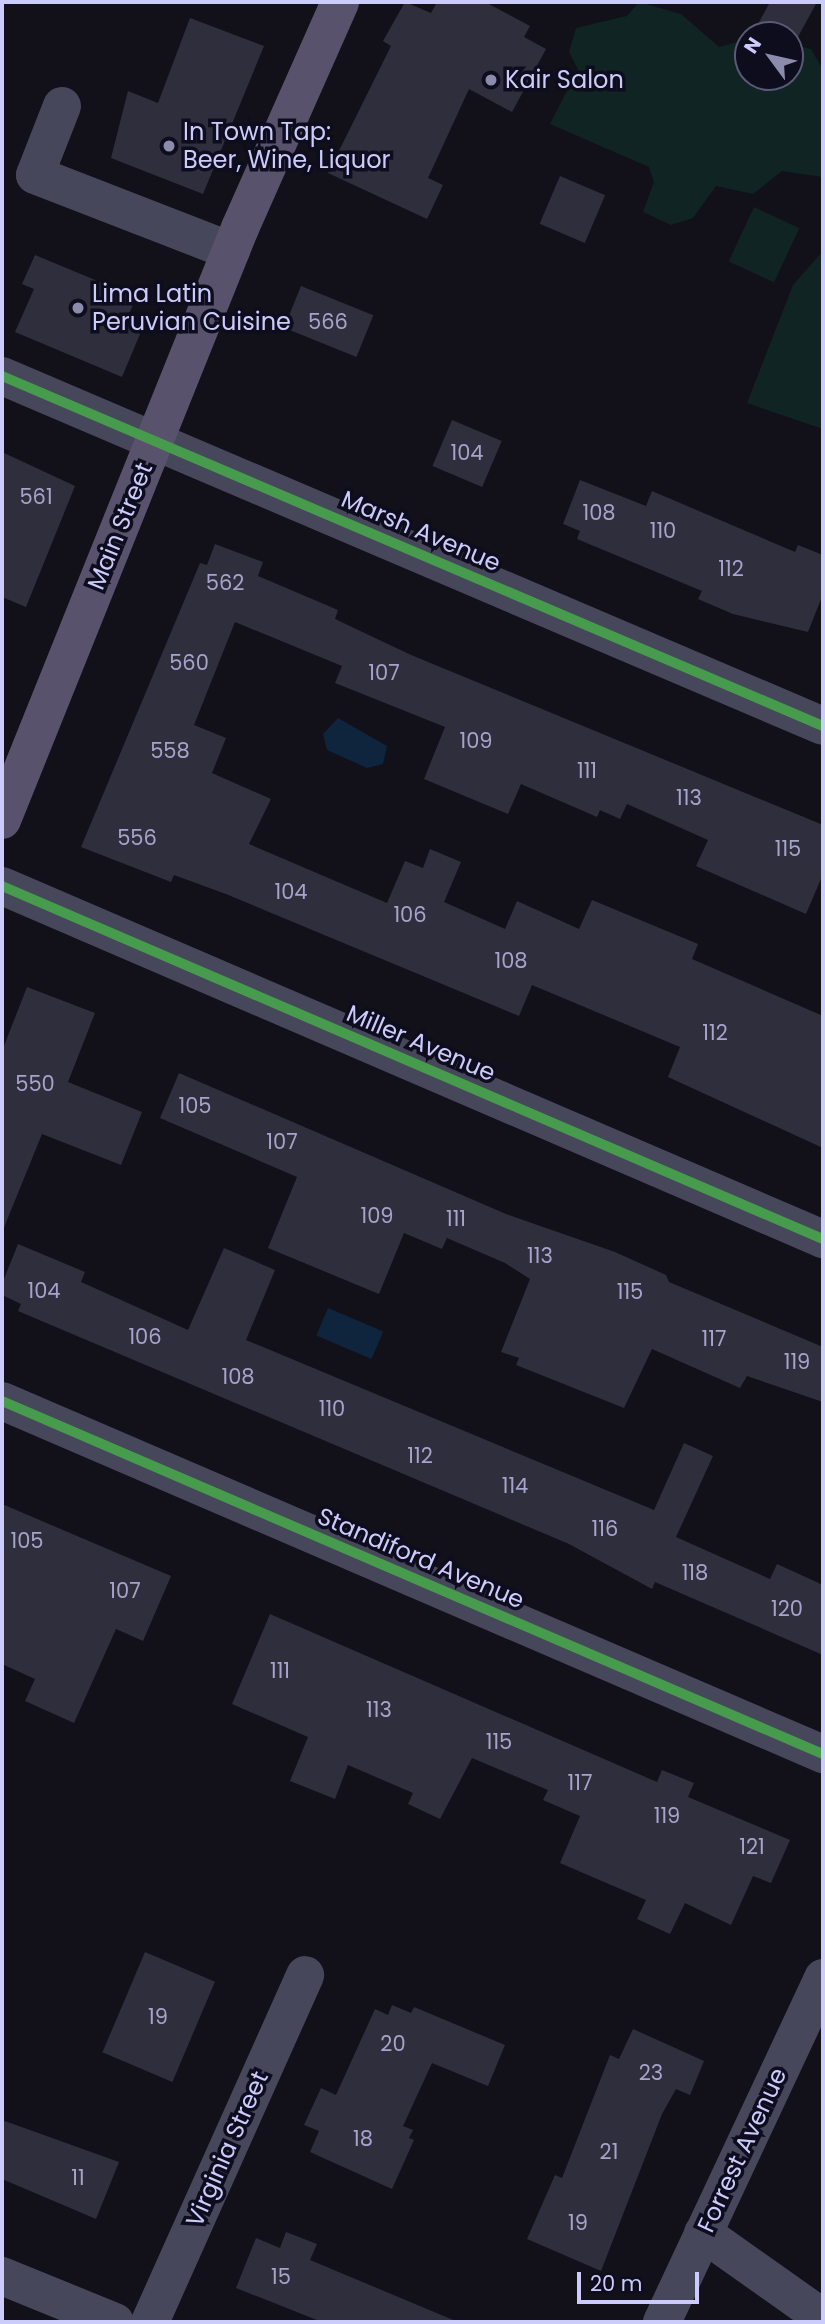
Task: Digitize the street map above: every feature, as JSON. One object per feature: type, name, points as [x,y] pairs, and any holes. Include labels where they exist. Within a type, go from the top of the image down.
[{"type":"main road","name":"Main Street","points":[[2,820],[231,251],[340,2]]},
{"type":"street","points":[[62,107],[34,174],[231,251]]},
{"type":"street","name":"Marsh Avenue","points":[[2,376],[823,726]]},
{"type":"street","name":"Miller Avenue","points":[[2,886],[823,1239]]},
{"type":"street","name":"Standiford Avenue","points":[[2,1401],[823,1754]]},
{"type":"street","name":"Virginia Street","points":[[150,2322],[305,1975]]},
{"type":"street","name":"Forrest Avenue","points":[[662,2322],[823,1978]]},
{"type":"street","points":[[703,2233],[823,2318]]},
{"type":"street","points":[[2,2276],[115,2322]]},
{"type":"green space","points":[[639,2],[681,14],[719,47],[734,43],[734,91],[804,91],[804,47],[811,49],[823,70],[823,177],[782,171],[753,194],[716,186],[693,218],[671,225],[643,212],[654,182],[649,167],[550,124],[578,69],[569,52],[576,28],[627,16]]},
{"type":"green space","points":[[754,207],[799,228],[774,283],[729,261]]},
{"type":"green space","points":[[823,251],[823,429],[747,403],[793,285]]},
{"type":"water","points":[[338,718],[387,746],[383,764],[367,768],[327,750],[323,734]]},
{"type":"water","points":[[328,1308],[383,1331],[372,1359],[316,1336]]},
{"type":"building","points":[[405,2],[431,13],[437,2],[485,2],[530,26],[524,37],[546,49],[512,112],[469,89],[428,178],[443,185],[427,219],[328,173],[391,46],[383,41]]},
{"type":"building","points":[[770,2],[817,2],[804,26],[804,21],[760,21]]},
{"type":"building","points":[[190,18],[264,46],[203,194],[111,158],[128,91],[158,103]]},
{"type":"building","points":[[560,176],[605,195],[585,243],[540,224]]},
{"type":"building","name":"Lima Latin Peruvian Cuisine","points":[[35,255],[136,297],[127,319],[140,334],[122,377],[15,332],[34,289],[22,284]]},
{"type":"building","points":[[301,286],[373,315],[356,357],[284,328]]},
{"type":"building","points":[[452,420],[502,441],[482,487],[432,466]]},
{"type":"building","points":[[2,452],[75,486],[26,607],[2,597]]},
{"type":"building","points":[[580,480],[646,506],[652,491],[795,552],[798,545],[823,555],[823,594],[808,632],[733,614],[698,599],[702,591],[577,539],[580,531],[563,524]]},
{"type":"building","points":[[215,544],[263,562],[258,576],[338,610],[335,619],[411,655],[823,825],[823,874],[806,914],[696,866],[708,840],[627,804],[620,819],[600,810],[597,817],[521,784],[508,814],[424,779],[445,727],[335,683],[342,666],[235,622],[194,725],[226,738],[212,773],[271,799],[249,844],[387,903],[405,861],[423,868],[430,849],[461,862],[444,902],[505,929],[517,901],[579,929],[592,900],[698,944],[692,959],[823,1016],[823,1148],[668,1077],[680,1047],[532,985],[519,1016],[226,894],[174,875],[171,882],[81,847],[200,563],[207,565]]},
{"type":"building","points":[[27,987],[95,1013],[68,1082],[142,1112],[121,1165],[42,1134],[3,1230],[2,1051]]},
{"type":"building","points":[[179,1073],[506,1214],[615,1252],[666,1275],[669,1282],[823,1347],[823,1402],[747,1376],[740,1388],[652,1349],[624,1408],[516,1365],[519,1358],[501,1352],[530,1279],[505,1263],[447,1238],[442,1249],[404,1233],[379,1294],[268,1248],[297,1177],[160,1118]]},
{"type":"building","points":[[18,1244],[85,1272],[81,1282],[188,1330],[224,1248],[275,1270],[246,1340],[654,1510],[684,1443],[713,1456],[676,1537],[770,1579],[777,1564],[823,1585],[823,1655],[655,1582],[652,1589],[569,1544],[18,1311],[21,1304],[2,1295],[2,1284]]},
{"type":"building","points":[[2,1504],[171,1576],[143,1641],[116,1629],[74,1723],[25,1701],[35,1679],[2,1664]]},
{"type":"building","points":[[270,1614],[657,1782],[662,1770],[694,1783],[688,1797],[790,1840],[771,1883],[753,1876],[731,1925],[685,1903],[670,1934],[637,1919],[646,1900],[560,1863],[580,1816],[543,1800],[548,1790],[472,1758],[440,1819],[408,1804],[413,1793],[348,1765],[335,1799],[290,1781],[308,1737],[232,1704]]},
{"type":"building","points":[[145,1952],[215,1982],[172,2082],[102,2052]]},
{"type":"building","points":[[392,2005],[411,2013],[414,2007],[505,2045],[488,2086],[432,2063],[403,2126],[413,2130],[409,2138],[414,2140],[392,2189],[310,2152],[319,2131],[304,2125],[321,2088],[336,2095],[375,2009],[388,2015]]},
{"type":"building","points":[[633,2029],[704,2061],[690,2095],[676,2089],[662,2114],[601,2271],[527,2239],[555,2175],[562,2178],[610,2055],[619,2059]]},
{"type":"building","points":[[2,2120],[119,2162],[96,2219],[2,2179]]},
{"type":"building","points":[[286,2232],[317,2244],[310,2260],[458,2322],[322,2322],[236,2288],[256,2238],[280,2248]]},
{"type":"cycle path","points":[[2,376],[823,726]]},
{"type":"cycle path","points":[[2,886],[823,1239]]},
{"type":"cycle path","points":[[2,1401],[823,1754]]},
{"type":"place","name":"Kair Salon","points":[[491,80]]},
{"type":"place","name":"In Town Tap: Beer, Wine, Liquor","points":[[169,146]]},
{"type":"place","name":"Lima Latin Peruvian Cuisine","points":[[78,308]]}]
